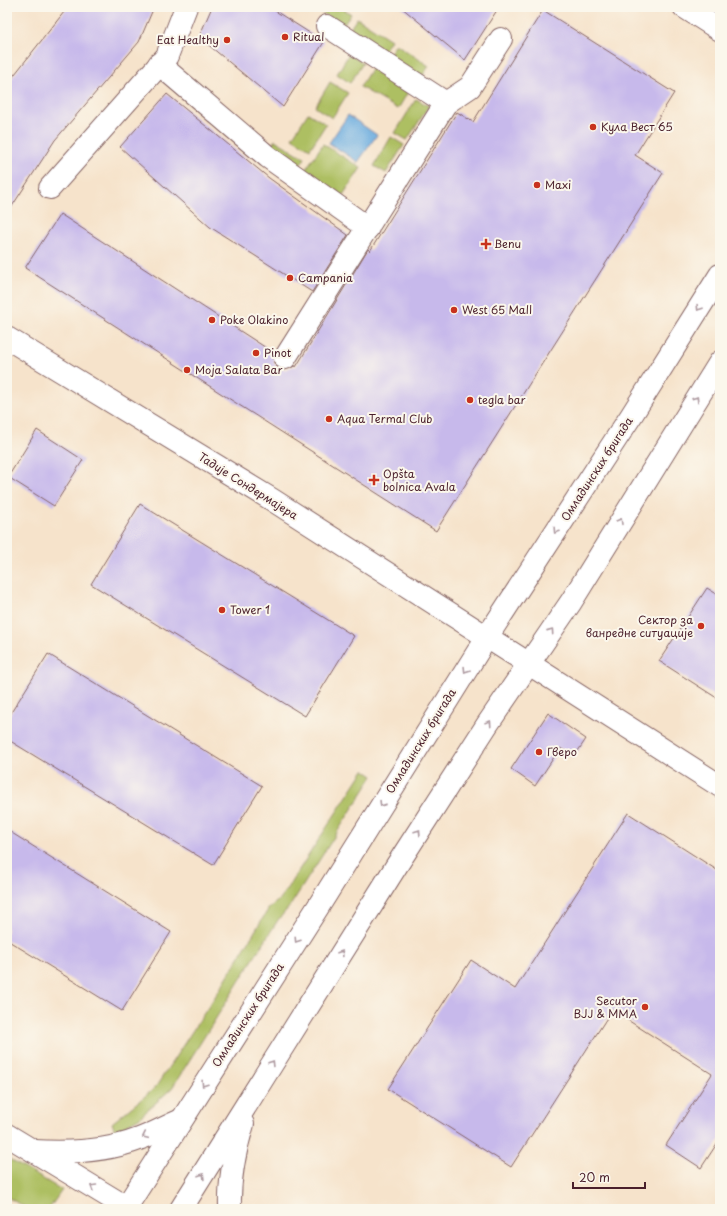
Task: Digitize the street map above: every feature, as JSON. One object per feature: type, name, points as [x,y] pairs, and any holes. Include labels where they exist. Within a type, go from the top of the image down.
[{"type":"main road","points":[[50,188],[167,56],[186,7]]},
{"type":"main road","points":[[692,12],[720,30]]},
{"type":"main road","points":[[692,12],[720,42]]},
{"type":"main road","points":[[327,26],[446,103]]},
{"type":"main road","points":[[285,358],[446,103],[470,87],[501,39]]},
{"type":"main road","points":[[159,64],[268,157],[368,228]]},
{"type":"main road","name":"Омладинских бригада","points":[[126,1208],[318,907],[486,637],[631,416],[720,275]]},
{"type":"main road","name":"Тадије Сондермајера","points":[[7,338],[271,499],[720,786]]},
{"type":"main road","points":[[181,1209],[397,865],[529,663],[571,602],[720,362]]},
{"type":"main road","points":[[230,1209],[229,1188],[233,1156],[251,1096]]},
{"type":"main road","points":[[34,1152],[66,1153],[98,1150],[138,1140],[181,1120]]},
{"type":"main road","points":[[7,1135],[126,1208]]},
{"type":"green space","points":[[313,7],[340,7],[351,14],[343,26]]},
{"type":"green space","points":[[357,18],[391,40],[383,52],[349,30]]},
{"type":"green space","points":[[396,44],[429,66],[421,78],[388,56]]},
{"type":"green space","points":[[349,54],[363,63],[350,83],[337,74]]},
{"type":"green space","points":[[371,69],[408,92],[398,109],[360,87]]},
{"type":"green space","points":[[330,82],[348,93],[332,118],[315,107]]},
{"type":"green space","points":[[416,99],[429,106],[407,140],[395,133]]},
{"type":"green space","points":[[308,113],[326,124],[310,149],[292,138]]},
{"type":"green space","points":[[391,137],[404,145],[386,173],[374,166]]},
{"type":"green space","points":[[275,140],[305,158],[295,172],[267,152]]},
{"type":"green space","points":[[323,144],[361,168],[339,201],[301,176]]},
{"type":"green space","points":[[364,770],[373,776],[290,906],[278,920],[172,1088],[139,1118],[115,1131],[112,1123],[155,1088],[218,992],[269,908],[280,899]]},
{"type":"green space","points":[[7,1158],[62,1190],[49,1209],[28,1209],[7,1197]]},
{"type":"water","points":[[348,115],[377,135],[358,162],[329,143]]},
{"type":"building","points":[[68,7],[154,7],[139,42],[55,140],[7,214],[7,84]]},
{"type":"building","points":[[212,7],[269,7],[324,42],[283,107],[199,37]]},
{"type":"building","points":[[401,7],[499,7],[465,60]]},
{"type":"building","name":"West 65 Mall","points":[[543,10],[674,93],[635,155],[663,173],[436,531],[25,268],[60,214],[274,353],[274,363],[278,368],[285,370],[294,366],[296,367],[368,249],[370,251],[457,112],[473,122]]},
{"type":"building","points":[[167,94],[269,178],[348,235],[312,292],[210,227],[120,147]]},
{"type":"building","points":[[37,430],[83,460],[54,506],[8,477]]},
{"type":"building","name":"Tower 1","points":[[140,504],[354,636],[305,716],[91,584]]},
{"type":"building","name":"Сектор за ванредне ситуације","points":[[707,588],[720,596],[720,700],[659,661]]},
{"type":"building","points":[[48,654],[262,786],[213,865],[7,739],[7,719]]},
{"type":"building","name":"Гверо","points":[[548,713],[586,739],[574,757],[560,748],[535,786],[511,769]]},
{"type":"building","points":[[628,813],[720,872],[720,1139],[701,1168],[666,1145],[712,1074],[612,1010],[511,1167],[388,1089],[471,960],[515,989]]},
{"type":"building","points":[[7,830],[171,932],[122,1011],[7,940]]},
{"type":"place","name":"Ritual","points":[[285,37]]},
{"type":"place","name":"Eat Healthy","points":[[227,40]]},
{"type":"place","name":"Кула Вест 65","points":[[593,127]]},
{"type":"place","name":"Maxi","points":[[537,185]]},
{"type":"place","name":"Benu","points":[[486,244]]},
{"type":"place","name":"Campania","points":[[290,278]]},
{"type":"place","name":"West 65 Mall","points":[[454,310]]},
{"type":"place","name":"Poke Olakino","points":[[212,320]]},
{"type":"place","name":"Pinot","points":[[256,353]]},
{"type":"place","name":"Moja Salata Bar","points":[[187,370]]},
{"type":"place","name":"tegla bar","points":[[470,400]]},
{"type":"place","name":"Aqua Termal Club","points":[[329,419]]},
{"type":"place","name":"Opšta bolnica Avala","points":[[374,480]]},
{"type":"place","name":"Tower 1","points":[[222,610]]},
{"type":"place","name":"Сектор за ванредне ситуације","points":[[701,626]]},
{"type":"place","name":"Гверо","points":[[539,752]]},
{"type":"place","name":"Secutor BJJ & MMA","points":[[645,1007]]}]
